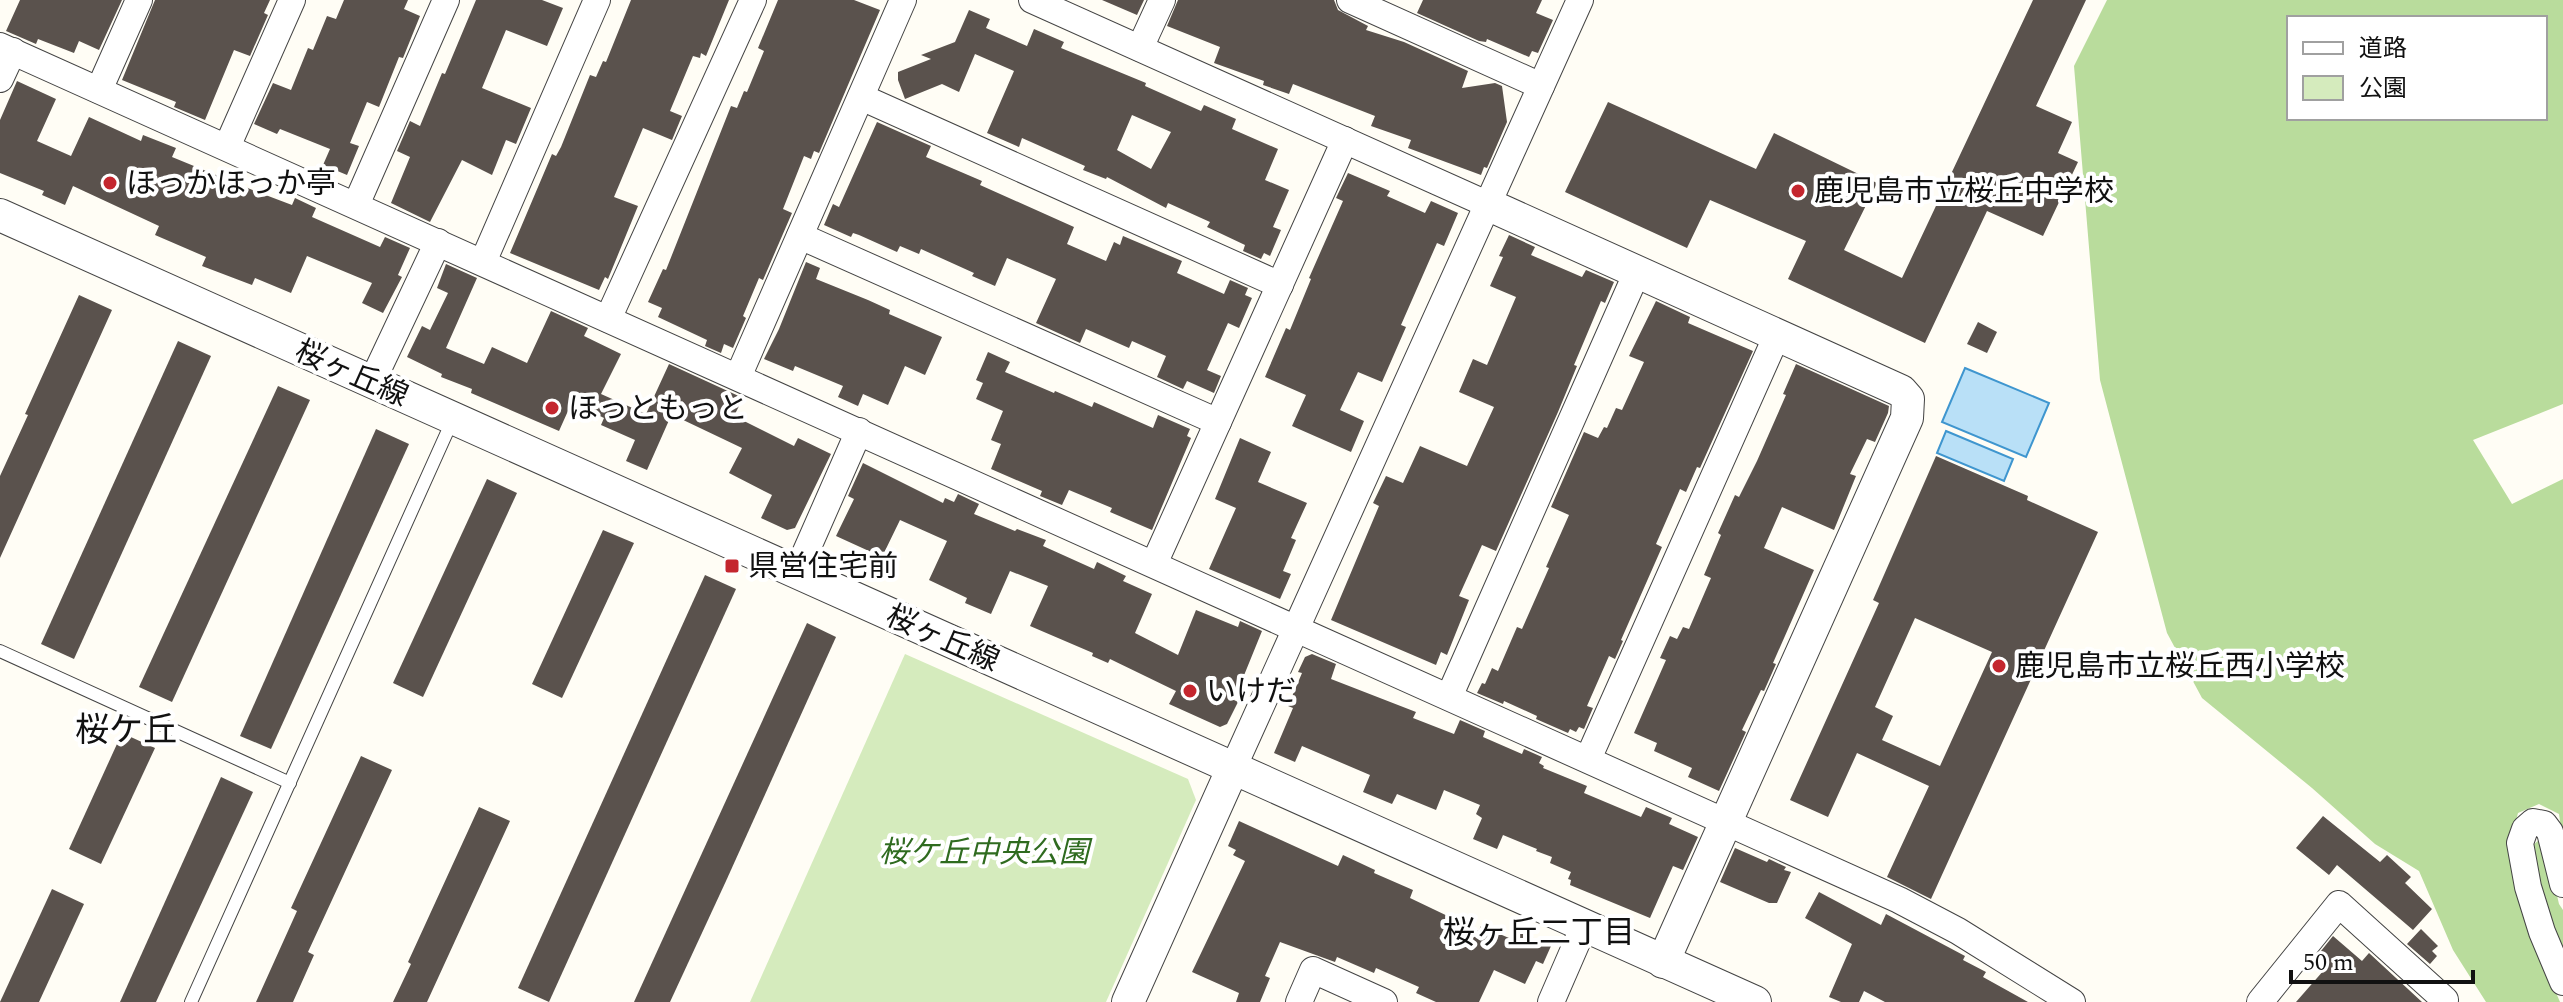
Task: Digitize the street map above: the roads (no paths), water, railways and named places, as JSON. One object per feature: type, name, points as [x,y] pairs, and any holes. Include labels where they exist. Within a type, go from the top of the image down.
[{"type":"street","points":[[99,90],[139,0]]},
{"type":"street","points":[[227,147],[292,0]]},
{"type":"street","points":[[356,205],[446,0]]},
{"type":"street","points":[[483,262],[597,0]]},
{"type":"street","points":[[608,319],[753,0]]},
{"type":"street","points":[[738,377],[903,0]]},
{"type":"street","points":[[1032,0],[1901,391],[1908,399],[1909,408],[1663,962]]},
{"type":"street","points":[[1140,48],[1162,0]]},
{"type":"street","points":[[1350,0],[1541,86]]},
{"type":"street","points":[[1128,1002],[1580,0]]},
{"type":"street","points":[[0,79],[6,49],[1899,900],[1958,931],[2072,1002]]},
{"type":"street","points":[[861,97],[1280,285]]},
{"type":"street","points":[[1154,564],[1345,140]]},
{"type":"street","name":"桜ヶ丘線","points":[[0,215],[1755,1002]]},
{"type":"street","points":[[800,236],[1218,422]]},
{"type":"street","points":[[372,382],[438,242]]},
{"type":"street","points":[[1449,697],[1637,272]]},
{"type":"street","points":[[1588,759],[1777,335]]},
{"type":"street","points":[[797,572],[859,431]]},
{"type":"street","points":[[2563,884],[2550,832],[2544,824],[2533,822],[2525,829],[2520,843],[2528,887],[2542,932],[2563,982]]},
{"type":"street","points":[[2260,1002],[2339,904],[2445,1000],[2443,1002]]},
{"type":"street","points":[[1551,1002],[1584,926]]},
{"type":"street","points":[[1299,1002],[1313,970],[1384,1002]]},
{"type":"lane","points":[[191,1002],[453,419]]},
{"type":"lane","points":[[0,651],[290,783]]},
{"type":"water","points":[[1965,368],[2049,403],[2026,457],[1942,422]]},
{"type":"water","points":[[1946,431],[2013,459],[2004,481],[1937,453]]},
{"type":"place","name":"ほっかほっか亭","points":[[110,183]]},
{"type":"place","name":"鹿児島市立桜丘中学校","points":[[1798,191]]},
{"type":"place","name":"ほっともっと","points":[[552,408]]},
{"type":"place","name":"県営住宅前","points":[[732,566]]},
{"type":"place","name":"鹿児島市立桜丘西小学校","points":[[1999,666]]},
{"type":"place","name":"いけだ","points":[[1190,691]]},
{"type":"district","name":"桜ケ丘","points":[[126,729]]},
{"type":"district","name":"桜ヶ丘二丁目","points":[[1539,932]]},
{"type":"park label","name":"桜ケ丘中央公園","points":[[984,852]]}]
